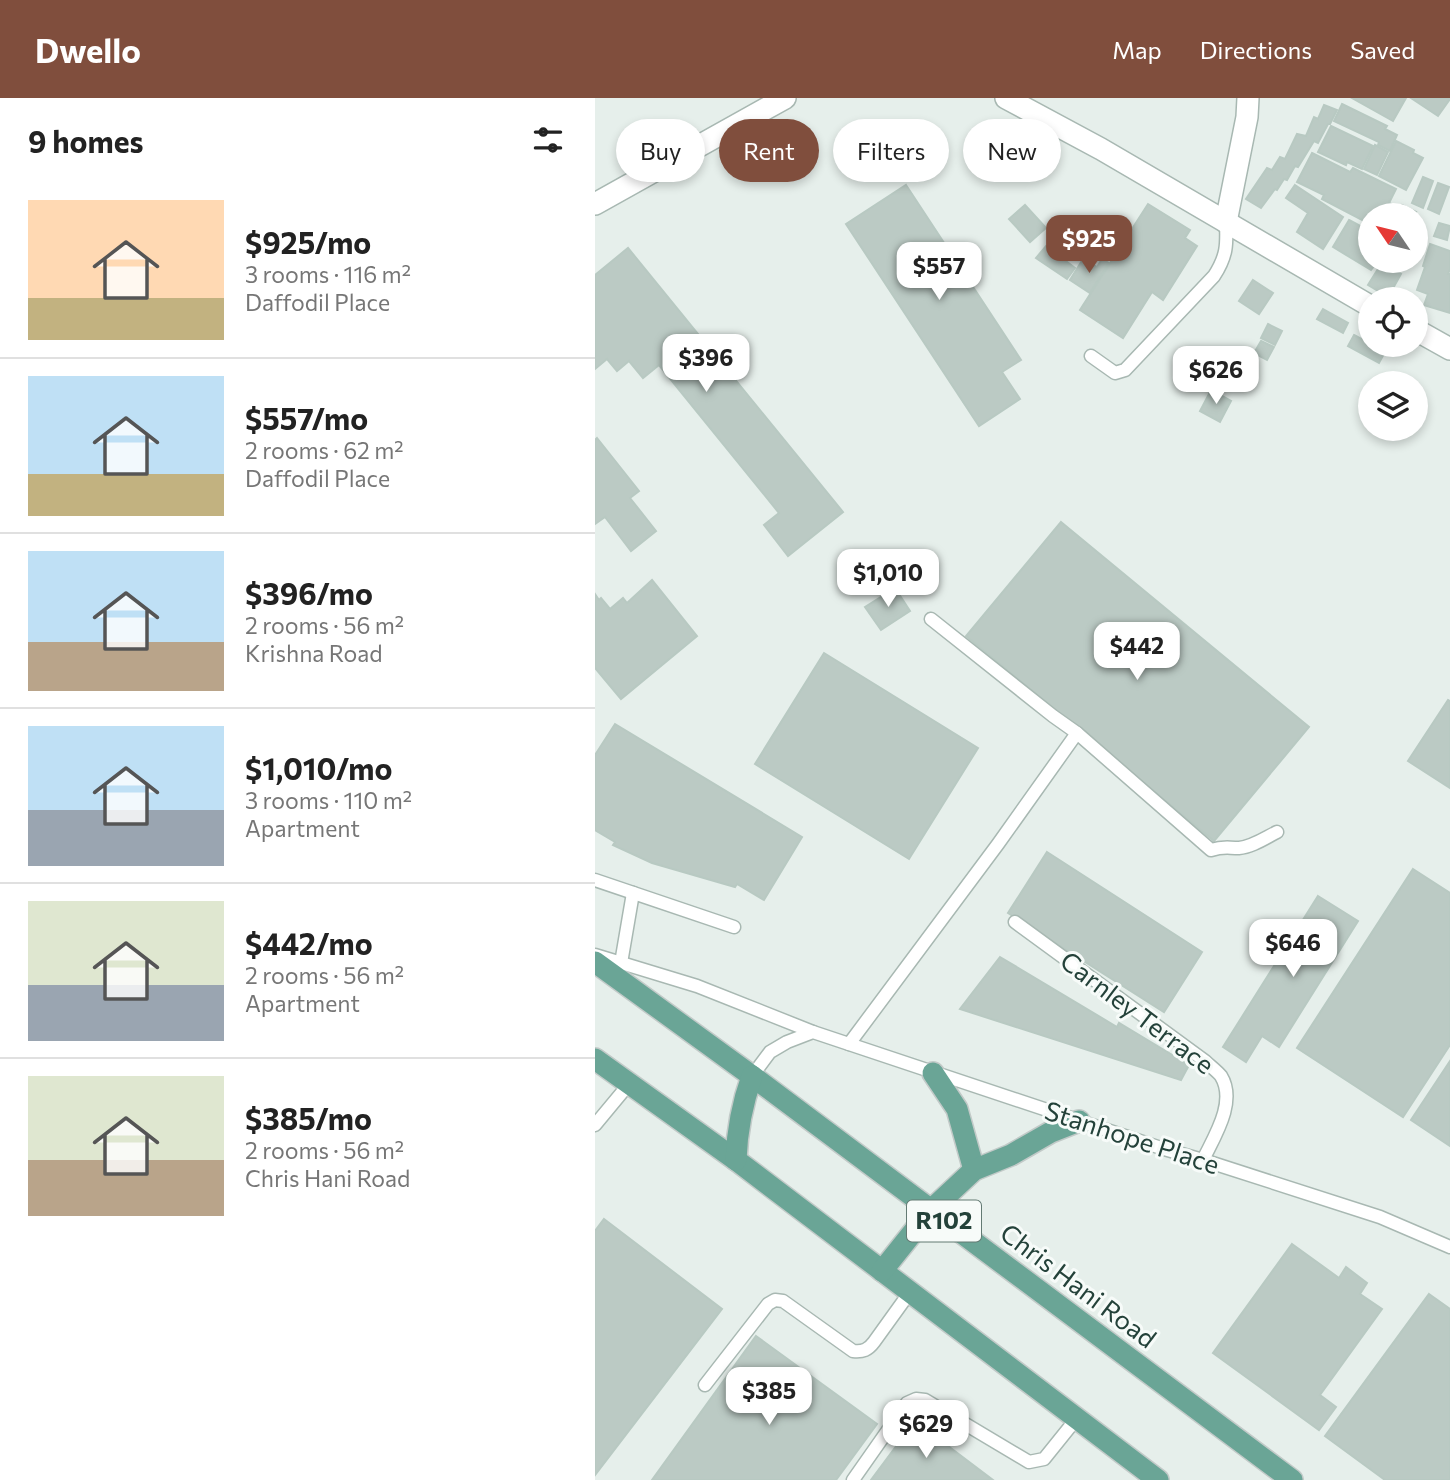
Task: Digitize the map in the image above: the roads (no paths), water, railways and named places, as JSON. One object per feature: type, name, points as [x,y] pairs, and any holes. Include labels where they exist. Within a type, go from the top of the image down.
[{"type":"main road","name":"Chris Hani Road","points":[[595,962],[752,1076],[1292,1480]]},
{"type":"main road","name":"R102","points":[[595,1059],[736,1160],[1158,1480]]},
{"type":"main road","points":[[933,1073],[957,1109],[974,1170]]},
{"type":"main road","points":[[736,1160],[743,1100],[752,1076]]},
{"type":"main road","points":[[882,1271],[930,1211],[974,1170],[1079,1121]]},
{"type":"street","points":[[595,204],[785,98]]},
{"type":"street","points":[[1006,98],[1101,149],[1358,299]]},
{"type":"street","points":[[1226,222],[1247,117],[1248,98]]},
{"type":"street","points":[[1428,337],[1450,349]]},
{"type":"lane","points":[[1091,356],[1115,373],[1125,370],[1214,276],[1225,255],[1226,222]]},
{"type":"lane","points":[[931,619],[1077,733],[1211,850],[1223,846],[1241,848],[1276,832]]},
{"type":"lane","points":[[849,1044],[999,844],[1077,733]]},
{"type":"lane","points":[[595,880],[734,927]]},
{"type":"lane","points":[[621,963],[633,893]]},
{"type":"lane","name":"Carnley Terrace","points":[[1015,922],[1205,1061],[1221,1077],[1227,1094],[1223,1115],[1203,1160]]},
{"type":"lane","name":"Stanhope Place","points":[[595,955],[698,986],[813,1032],[933,1073],[1380,1217],[1450,1247]]},
{"type":"lane","points":[[752,1076],[770,1052],[813,1032]]},
{"type":"lane","points":[[595,1125],[629,1084]]},
{"type":"lane","points":[[705,1385],[768,1304],[775,1300],[783,1301],[853,1351],[861,1352],[869,1349],[910,1292]]},
{"type":"lane","points":[[853,1480],[907,1403],[916,1399],[925,1400],[1029,1462],[1044,1458],[1077,1418]]}]
